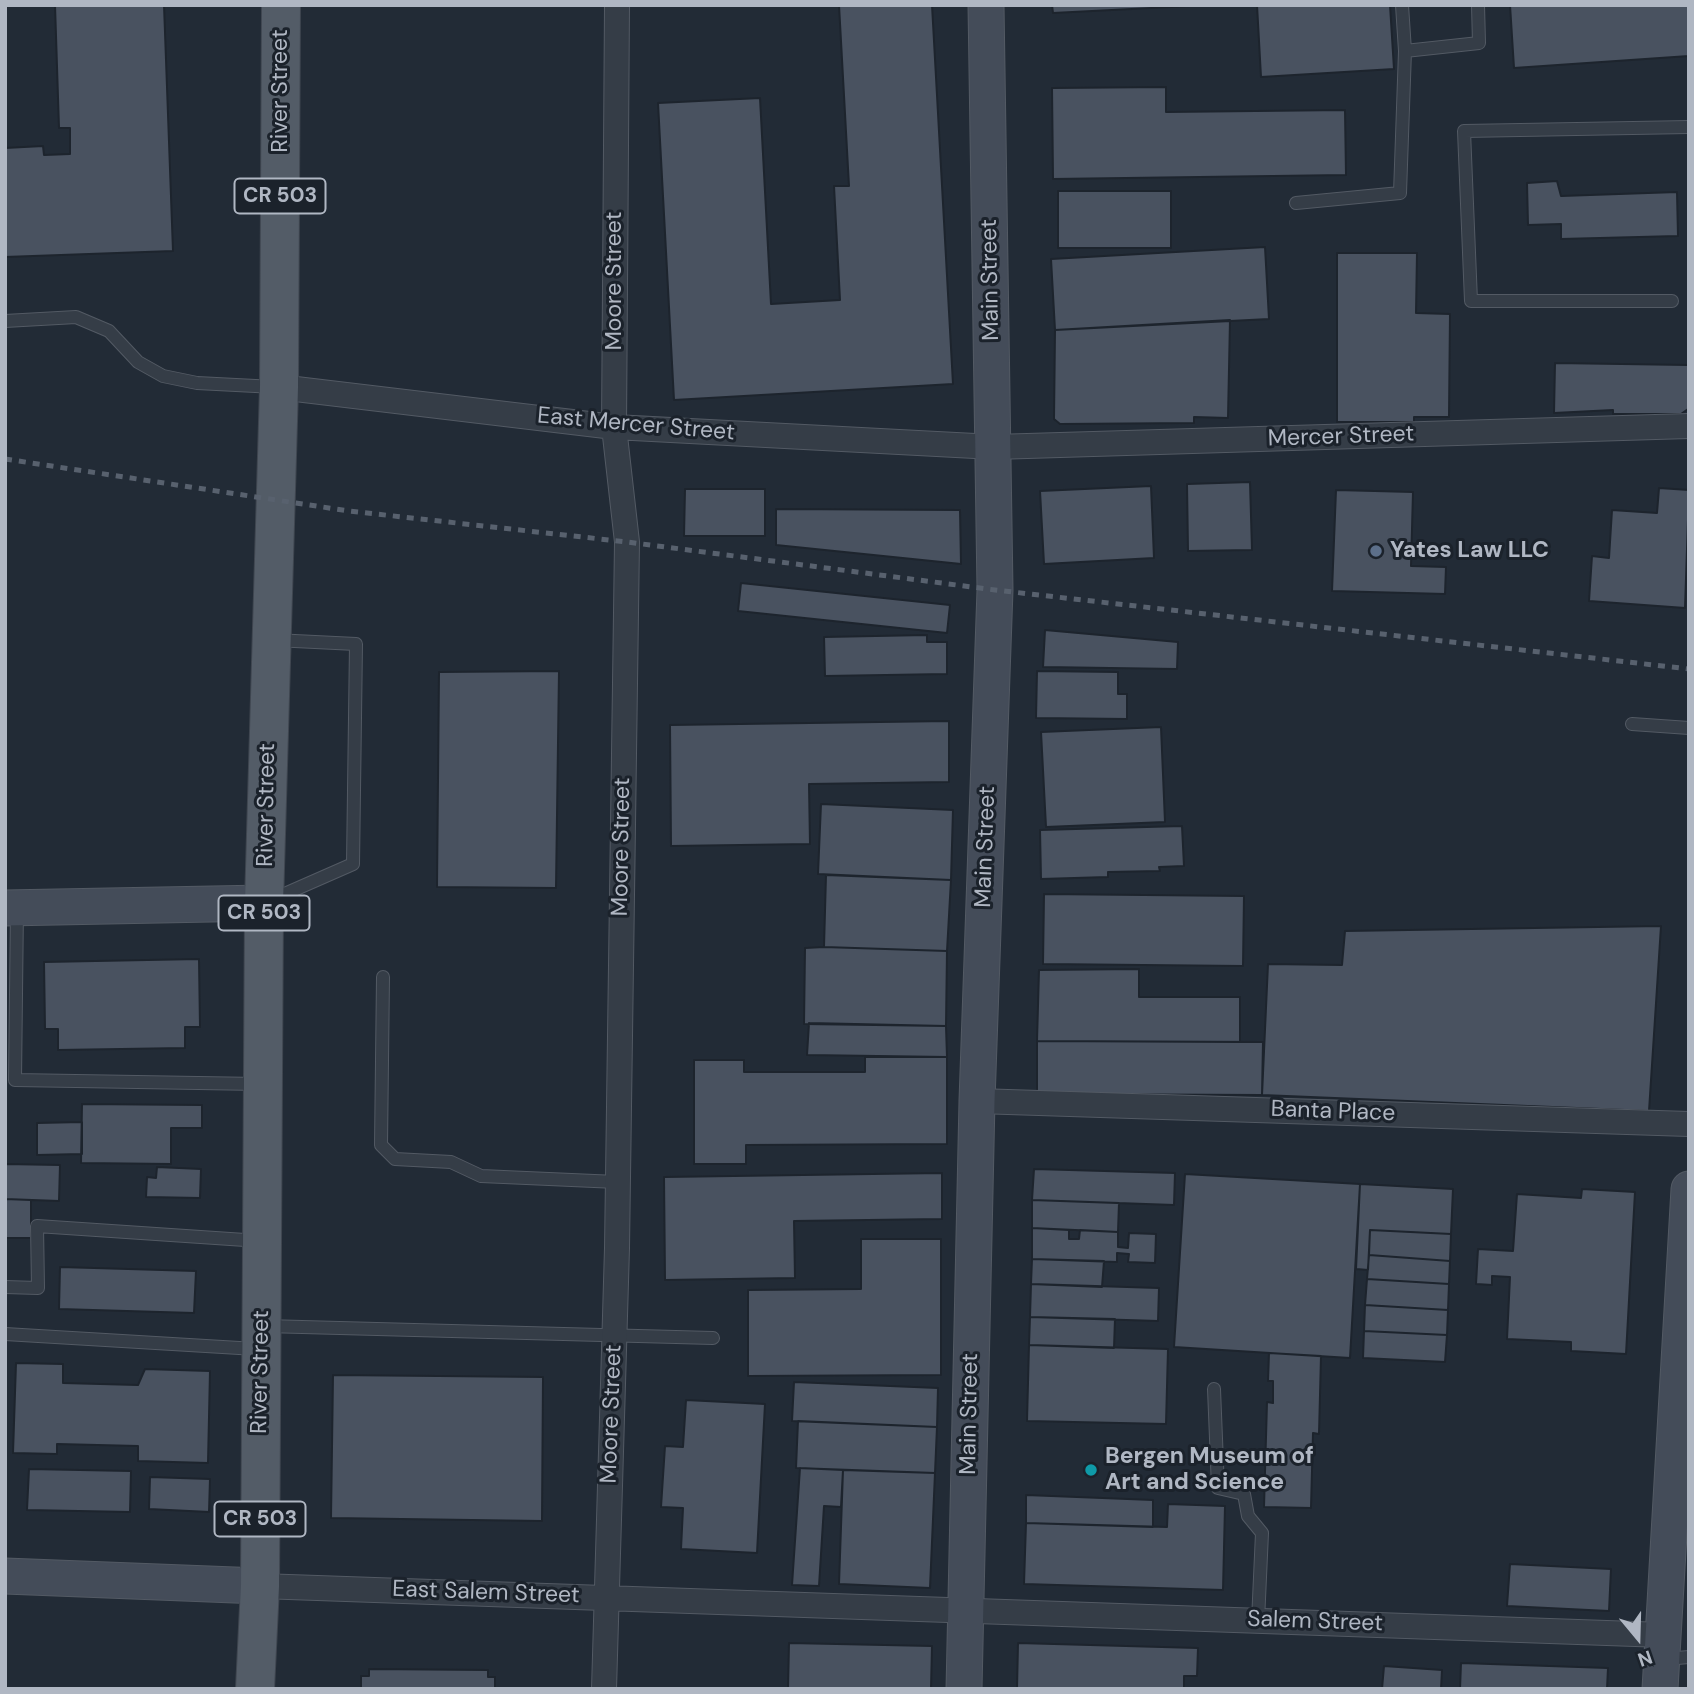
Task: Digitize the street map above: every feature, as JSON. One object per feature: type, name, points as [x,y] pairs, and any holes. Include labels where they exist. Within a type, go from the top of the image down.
[{"type":"main road","name":"River Street","points":[[255,1689],[260,1586],[264,903],[279,387],[281,5]]},
{"type":"street","name":"Moore Street","points":[[604,1689],[609,1597],[627,542],[614,427],[617,5]]},
{"type":"street","name":"Main Street","points":[[964,1689],[977,1101],[995,590],[986,5]]},
{"type":"street","name":"East Mercer Street","points":[[279,387],[614,427],[994,447]]},
{"type":"street","name":"Mercer Street","points":[[994,447],[1689,426]]},
{"type":"street","points":[[11,908],[264,903]]},
{"type":"street","name":"Banta Place","points":[[977,1101],[1689,1124]]},
{"type":"street","points":[[1669,1660],[1689,1189]]},
{"type":"street","name":"East Salem Street","points":[[5,1576],[966,1610]]},
{"type":"street","name":"Salem Street","points":[[966,1610],[1258,1620],[1669,1660]]},
{"type":"lane","points":[[1296,203],[1400,193],[1405,51],[1402,5]]},
{"type":"lane","points":[[1405,51],[1479,43],[1478,5]]},
{"type":"lane","points":[[1672,301],[1471,301],[1464,131],[1689,127]]},
{"type":"lane","points":[[5,321],[76,317],[109,331],[138,362],[163,376],[197,383],[279,387]]},
{"type":"lane","points":[[264,903],[353,864],[356,644],[271,639]]},
{"type":"lane","points":[[1632,724],[1689,728]]},
{"type":"lane","points":[[11,908],[15,1080],[263,1084]]},
{"type":"lane","points":[[383,977],[381,1145],[395,1158],[452,1162],[481,1176],[617,1182]]},
{"type":"lane","points":[[5,1287],[38,1288],[37,1226],[263,1241]]},
{"type":"lane","points":[[5,1334],[261,1338],[713,1338]]},
{"type":"lane","points":[[1214,1390],[1218,1488],[1244,1494],[1248,1516],[1262,1533],[1258,1620]]},
{"type":"building","points":[[55,5],[164,5],[173,251],[5,257],[5,148],[43,146],[44,155],[70,154],[70,128],[59,128]]},
{"type":"building","points":[[839,5],[932,5],[953,384],[674,400],[658,103],[760,98],[771,304],[840,300],[834,186],[849,186]]},
{"type":"building","points":[[1052,5],[1210,5],[1053,13]]},
{"type":"building","points":[[1257,5],[1390,5],[1394,69],[1261,77]]},
{"type":"building","points":[[1510,5],[1689,5],[1689,56],[1514,68]]},
{"type":"building","points":[[1166,87],[1166,112],[1345,110],[1346,175],[1053,179],[1052,88]]},
{"type":"building","points":[[1557,181],[1561,196],[1677,192],[1678,236],[1561,239],[1561,224],[1528,225],[1527,183]]},
{"type":"building","points":[[1058,191],[1171,191],[1171,248],[1058,248]]},
{"type":"building","points":[[1265,247],[1269,319],[1055,330],[1051,259]]},
{"type":"building","points":[[1337,253],[1417,253],[1416,313],[1450,314],[1449,417],[1414,417],[1414,422],[1337,422]]},
{"type":"building","points":[[1230,320],[1228,418],[1194,417],[1194,423],[1060,424],[1054,419],[1055,330]]},
{"type":"building","points":[[1555,363],[1688,365],[1688,409],[1681,414],[1613,414],[1613,410],[1554,413]]},
{"type":"building","points":[[1250,482],[1252,550],[1188,551],[1187,484]]},
{"type":"building","points":[[1151,486],[1154,558],[1044,564],[1040,491]]},
{"type":"building","points":[[1659,488],[1689,490],[1685,608],[1589,601],[1592,556],[1609,558],[1612,510],[1657,513]]},
{"type":"building","points":[[685,489],[765,489],[765,536],[684,536]]},
{"type":"building","points":[[1336,490],[1413,492],[1411,566],[1446,567],[1445,594],[1332,591]]},
{"type":"building","points":[[776,509],[960,510],[961,564],[776,545]]},
{"type":"building","points":[[741,583],[950,605],[947,633],[738,611]]},
{"type":"building","points":[[1045,630],[1178,642],[1177,669],[1043,667]]},
{"type":"building","points":[[927,635],[927,642],[947,642],[947,674],[825,676],[824,637]]},
{"type":"building","points":[[559,671],[556,888],[437,887],[439,672]]},
{"type":"building","points":[[1037,671],[1118,672],[1118,694],[1127,694],[1127,719],[1036,718]]},
{"type":"building","points":[[949,721],[949,782],[809,784],[810,844],[671,846],[670,725]]},
{"type":"building","points":[[1161,727],[1165,822],[1046,827],[1041,732]]},
{"type":"building","points":[[821,804],[953,810],[951,880],[818,874]]},
{"type":"building","points":[[1182,826],[1184,866],[1159,867],[1160,871],[1108,872],[1108,877],[1041,879],[1040,830]]},
{"type":"building","points":[[826,875],[951,880],[947,951],[824,947]]},
{"type":"building","points":[[1044,894],[1244,896],[1243,966],[1043,964]]},
{"type":"building","points":[[1661,926],[1649,1111],[1262,1095],[1268,964],[1342,965],[1345,931]]},
{"type":"building","points":[[805,948],[947,951],[946,1026],[804,1024]]},
{"type":"building","points":[[199,959],[200,1027],[185,1027],[185,1048],[58,1050],[58,1029],[45,1029],[44,962]]},
{"type":"building","points":[[1139,969],[1139,997],[1240,997],[1240,1042],[1037,1041],[1039,970]]},
{"type":"building","points":[[809,1023],[946,1026],[947,1057],[807,1055]]},
{"type":"building","points":[[1037,1041],[1263,1042],[1262,1095],[1037,1094]]},
{"type":"building","points":[[865,1057],[947,1057],[947,1144],[746,1145],[746,1164],[694,1164],[694,1060],[744,1060],[744,1072],[865,1072]]},
{"type":"building","points":[[82,1104],[202,1105],[202,1128],[171,1128],[171,1164],[81,1163]]},
{"type":"building","points":[[82,1122],[82,1154],[37,1155],[37,1123]]},
{"type":"building","points":[[5,1164],[60,1165],[59,1201],[5,1199]]},
{"type":"building","points":[[157,1167],[201,1169],[200,1198],[146,1197],[147,1177],[156,1178]]},
{"type":"building","points":[[1034,1169],[1175,1173],[1174,1205],[1032,1200]]},
{"type":"building","points":[[942,1173],[942,1219],[794,1221],[795,1278],[665,1280],[664,1177]]},
{"type":"building","points":[[1185,1174],[1360,1184],[1350,1358],[1174,1347]]},
{"type":"building","points":[[1360,1184],[1453,1189],[1451,1234],[1370,1230],[1368,1270],[1356,1269]]},
{"type":"building","points":[[1582,1189],[1635,1192],[1626,1354],[1571,1351],[1571,1342],[1507,1339],[1510,1277],[1492,1276],[1492,1285],[1476,1284],[1478,1249],[1513,1251],[1517,1194],[1581,1198]]},
{"type":"building","points":[[5,1199],[31,1200],[31,1238],[5,1238]]},
{"type":"building","points":[[1032,1200],[1119,1203],[1118,1232],[1032,1228]]},
{"type":"building","points":[[1032,1228],[1069,1230],[1069,1239],[1079,1239],[1080,1230],[1118,1232],[1118,1247],[1128,1248],[1129,1233],[1156,1234],[1155,1263],[1128,1262],[1129,1254],[1117,1253],[1117,1262],[1032,1259]]},
{"type":"building","points":[[1370,1230],[1451,1234],[1450,1261],[1369,1255]]},
{"type":"building","points":[[861,1239],[941,1239],[941,1375],[748,1376],[748,1290],[861,1289]]},
{"type":"building","points":[[1369,1255],[1450,1261],[1449,1284],[1367,1279]]},
{"type":"building","points":[[1032,1259],[1104,1261],[1102,1287],[1031,1284]]},
{"type":"building","points":[[60,1267],[196,1271],[194,1313],[59,1309]]},
{"type":"building","points":[[1367,1279],[1449,1284],[1448,1310],[1365,1305]]},
{"type":"building","points":[[1031,1284],[1159,1288],[1158,1321],[1030,1317]]},
{"type":"building","points":[[1365,1305],[1448,1310],[1447,1335],[1364,1331]]},
{"type":"building","points":[[1030,1317],[1115,1319],[1114,1348],[1029,1345]]},
{"type":"building","points":[[1364,1331],[1447,1335],[1445,1362],[1363,1358]]},
{"type":"building","points":[[1029,1345],[1168,1349],[1166,1424],[1027,1421]]},
{"type":"building","points":[[1269,1353],[1321,1356],[1319,1434],[1313,1433],[1311,1508],[1264,1507],[1267,1402],[1273,1403],[1273,1381],[1268,1381]]},
{"type":"building","points":[[16,1363],[63,1364],[63,1383],[138,1385],[145,1369],[210,1371],[208,1463],[138,1461],[138,1446],[57,1444],[57,1454],[13,1453]]},
{"type":"building","points":[[333,1375],[543,1377],[542,1521],[331,1518]]},
{"type":"building","points":[[794,1382],[938,1388],[937,1427],[792,1421]]},
{"type":"building","points":[[686,1400],[765,1404],[757,1553],[681,1549],[683,1508],[661,1507],[665,1446],[683,1447]]},
{"type":"building","points":[[798,1421],[937,1427],[935,1473],[796,1468]]},
{"type":"building","points":[[800,1468],[843,1470],[841,1507],[824,1506],[819,1586],[792,1585]]},
{"type":"building","points":[[29,1469],[131,1471],[130,1512],[27,1510]]},
{"type":"building","points":[[843,1470],[935,1473],[930,1588],[839,1584]]},
{"type":"building","points":[[150,1477],[210,1479],[209,1512],[149,1509]]},
{"type":"building","points":[[1026,1495],[1153,1500],[1153,1527],[1026,1523]]},
{"type":"building","points":[[1168,1504],[1225,1506],[1223,1590],[1024,1584],[1026,1523],[1167,1527]]},
{"type":"building","points":[[1510,1564],[1611,1569],[1609,1611],[1507,1606]]},
{"type":"building","points":[[789,1643],[932,1646],[931,1689],[788,1689]]},
{"type":"building","points":[[1018,1643],[1198,1648],[1197,1676],[1184,1676],[1184,1689],[1017,1689]]},
{"type":"building","points":[[1461,1663],[1608,1668],[1607,1689],[1460,1689]]},
{"type":"building","points":[[1384,1666],[1442,1670],[1441,1689],[1382,1689]]},
{"type":"building","points":[[369,1669],[488,1670],[488,1677],[495,1677],[495,1689],[361,1689],[361,1676],[369,1676]]},
{"type":"railway","points":[[5,459],[349,511],[627,542],[995,590],[1689,669]]},
{"type":"place","name":"Yates Law LLC","points":[[1376,551]]},
{"type":"place","name":"Bergen Museum of Art and Science","points":[[1091,1470]]}]
